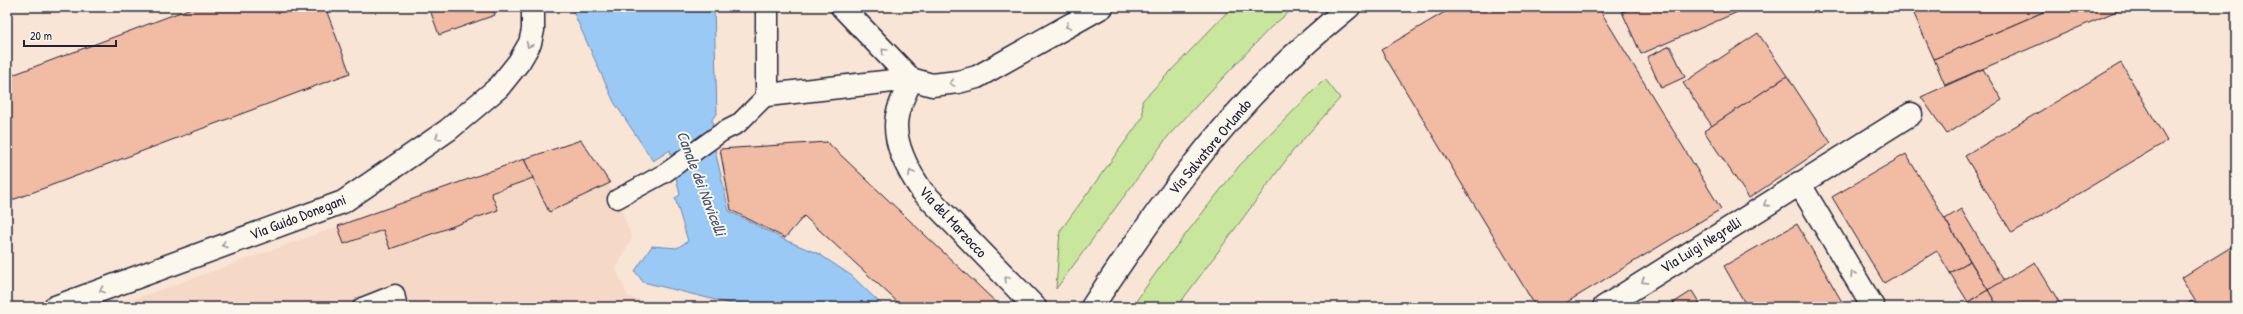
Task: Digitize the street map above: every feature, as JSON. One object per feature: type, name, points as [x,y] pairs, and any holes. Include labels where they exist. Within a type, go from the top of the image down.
[{"type":"street","name":"Via Guido Donegani","points":[[55,307],[343,202],[448,130],[499,87],[519,62],[530,43],[533,30],[533,7]]},
{"type":"street","points":[[767,7],[766,95],[912,79],[932,85],[958,82],[977,77],[1102,7]]},
{"type":"street","points":[[842,7],[912,79]]},
{"type":"street","name":"Via Salvatore Orlando","points":[[1092,307],[1168,197],[1221,130],[1278,70],[1349,7]]},
{"type":"street","name":"Via del Marzocco","points":[[912,79],[897,114],[896,123],[897,135],[908,168],[922,191],[1035,307]]},
{"type":"street","name":"Via Luigi Negrelli","points":[[1604,307],[1911,114]]},
{"type":"street","points":[[1799,183],[1873,307]]},
{"type":"lane","points":[[617,199],[665,173],[722,132],[738,124],[766,95]]},
{"type":"lane","points":[[362,307],[395,294],[398,307]]},
{"type":"shaded area","points":[[581,140],[617,199],[632,238],[616,269],[628,297],[673,307],[112,307]]},
{"type":"green space","points":[[1232,7],[1295,7],[1270,28],[1169,135],[1056,289],[1060,231],[1143,117],[1142,101]]},
{"type":"green space","points":[[1325,79],[1340,98],[1292,152],[1177,307],[1132,307],[1160,267],[1240,165]]},
{"type":"water","name":"Canale dei Navicelli","points":[[571,7],[714,7],[717,114],[712,119],[715,150],[729,211],[785,240],[819,254],[852,276],[884,307],[736,307],[732,304],[643,282],[635,271],[652,246],[677,248],[688,241],[675,198],[680,195],[670,150],[653,161],[614,102]]},
{"type":"building","points":[[194,7],[325,7],[350,73],[7,202],[7,77]]},
{"type":"building","points":[[429,7],[493,7],[495,15],[439,35]]},
{"type":"building","points":[[1453,7],[1598,7],[1721,209],[1559,307],[1536,307],[1381,50]]},
{"type":"building","points":[[1620,7],[1635,7],[1622,12]]},
{"type":"building","points":[[1635,7],[1749,7],[1641,54],[1622,12]]},
{"type":"building","points":[[1911,7],[2055,7],[1934,59]]},
{"type":"building","points":[[2055,7],[2126,7],[1945,85],[1934,59]]},
{"type":"building","points":[[1758,33],[1787,76],[1712,126],[1683,83]]},
{"type":"building","points":[[1670,46],[1685,77],[1661,88],[1647,57]]},
{"type":"building","points":[[2121,63],[2167,141],[2012,233],[1965,156]]},
{"type":"building","points":[[1983,69],[2002,100],[1947,134],[1921,97]]},
{"type":"building","points":[[1787,76],[1831,143],[1749,198],[1704,131]]},
{"type":"building","points":[[581,140],[610,183],[549,212],[524,159]]},
{"type":"building","points":[[827,142],[1001,307],[903,307],[804,216],[785,238],[731,210],[720,149]]},
{"type":"building","points":[[1906,154],[1970,261],[1950,273],[1937,251],[1884,283],[1832,197]]},
{"type":"building","points":[[524,159],[533,178],[491,193],[498,210],[390,249],[383,230],[344,244],[338,226]]},
{"type":"building","points":[[1961,209],[2004,281],[1988,290],[1945,219]]},
{"type":"building","points":[[1797,224],[1845,307],[1747,307],[1724,266]]},
{"type":"building","points":[[2236,244],[2236,302],[2229,307],[2199,307],[2181,278]]},
{"type":"building","points":[[1970,261],[1988,290],[1968,302],[1950,273]]},
{"type":"building","points":[[2035,262],[2062,307],[1998,307],[1988,290]]},
{"type":"building","points":[[1988,290],[1998,307],[1960,307],[1968,302]]},
{"type":"building","points":[[1692,291],[1702,307],[1667,307]]},
{"type":"building","points":[[2192,301],[2195,307],[2182,307]]}]
